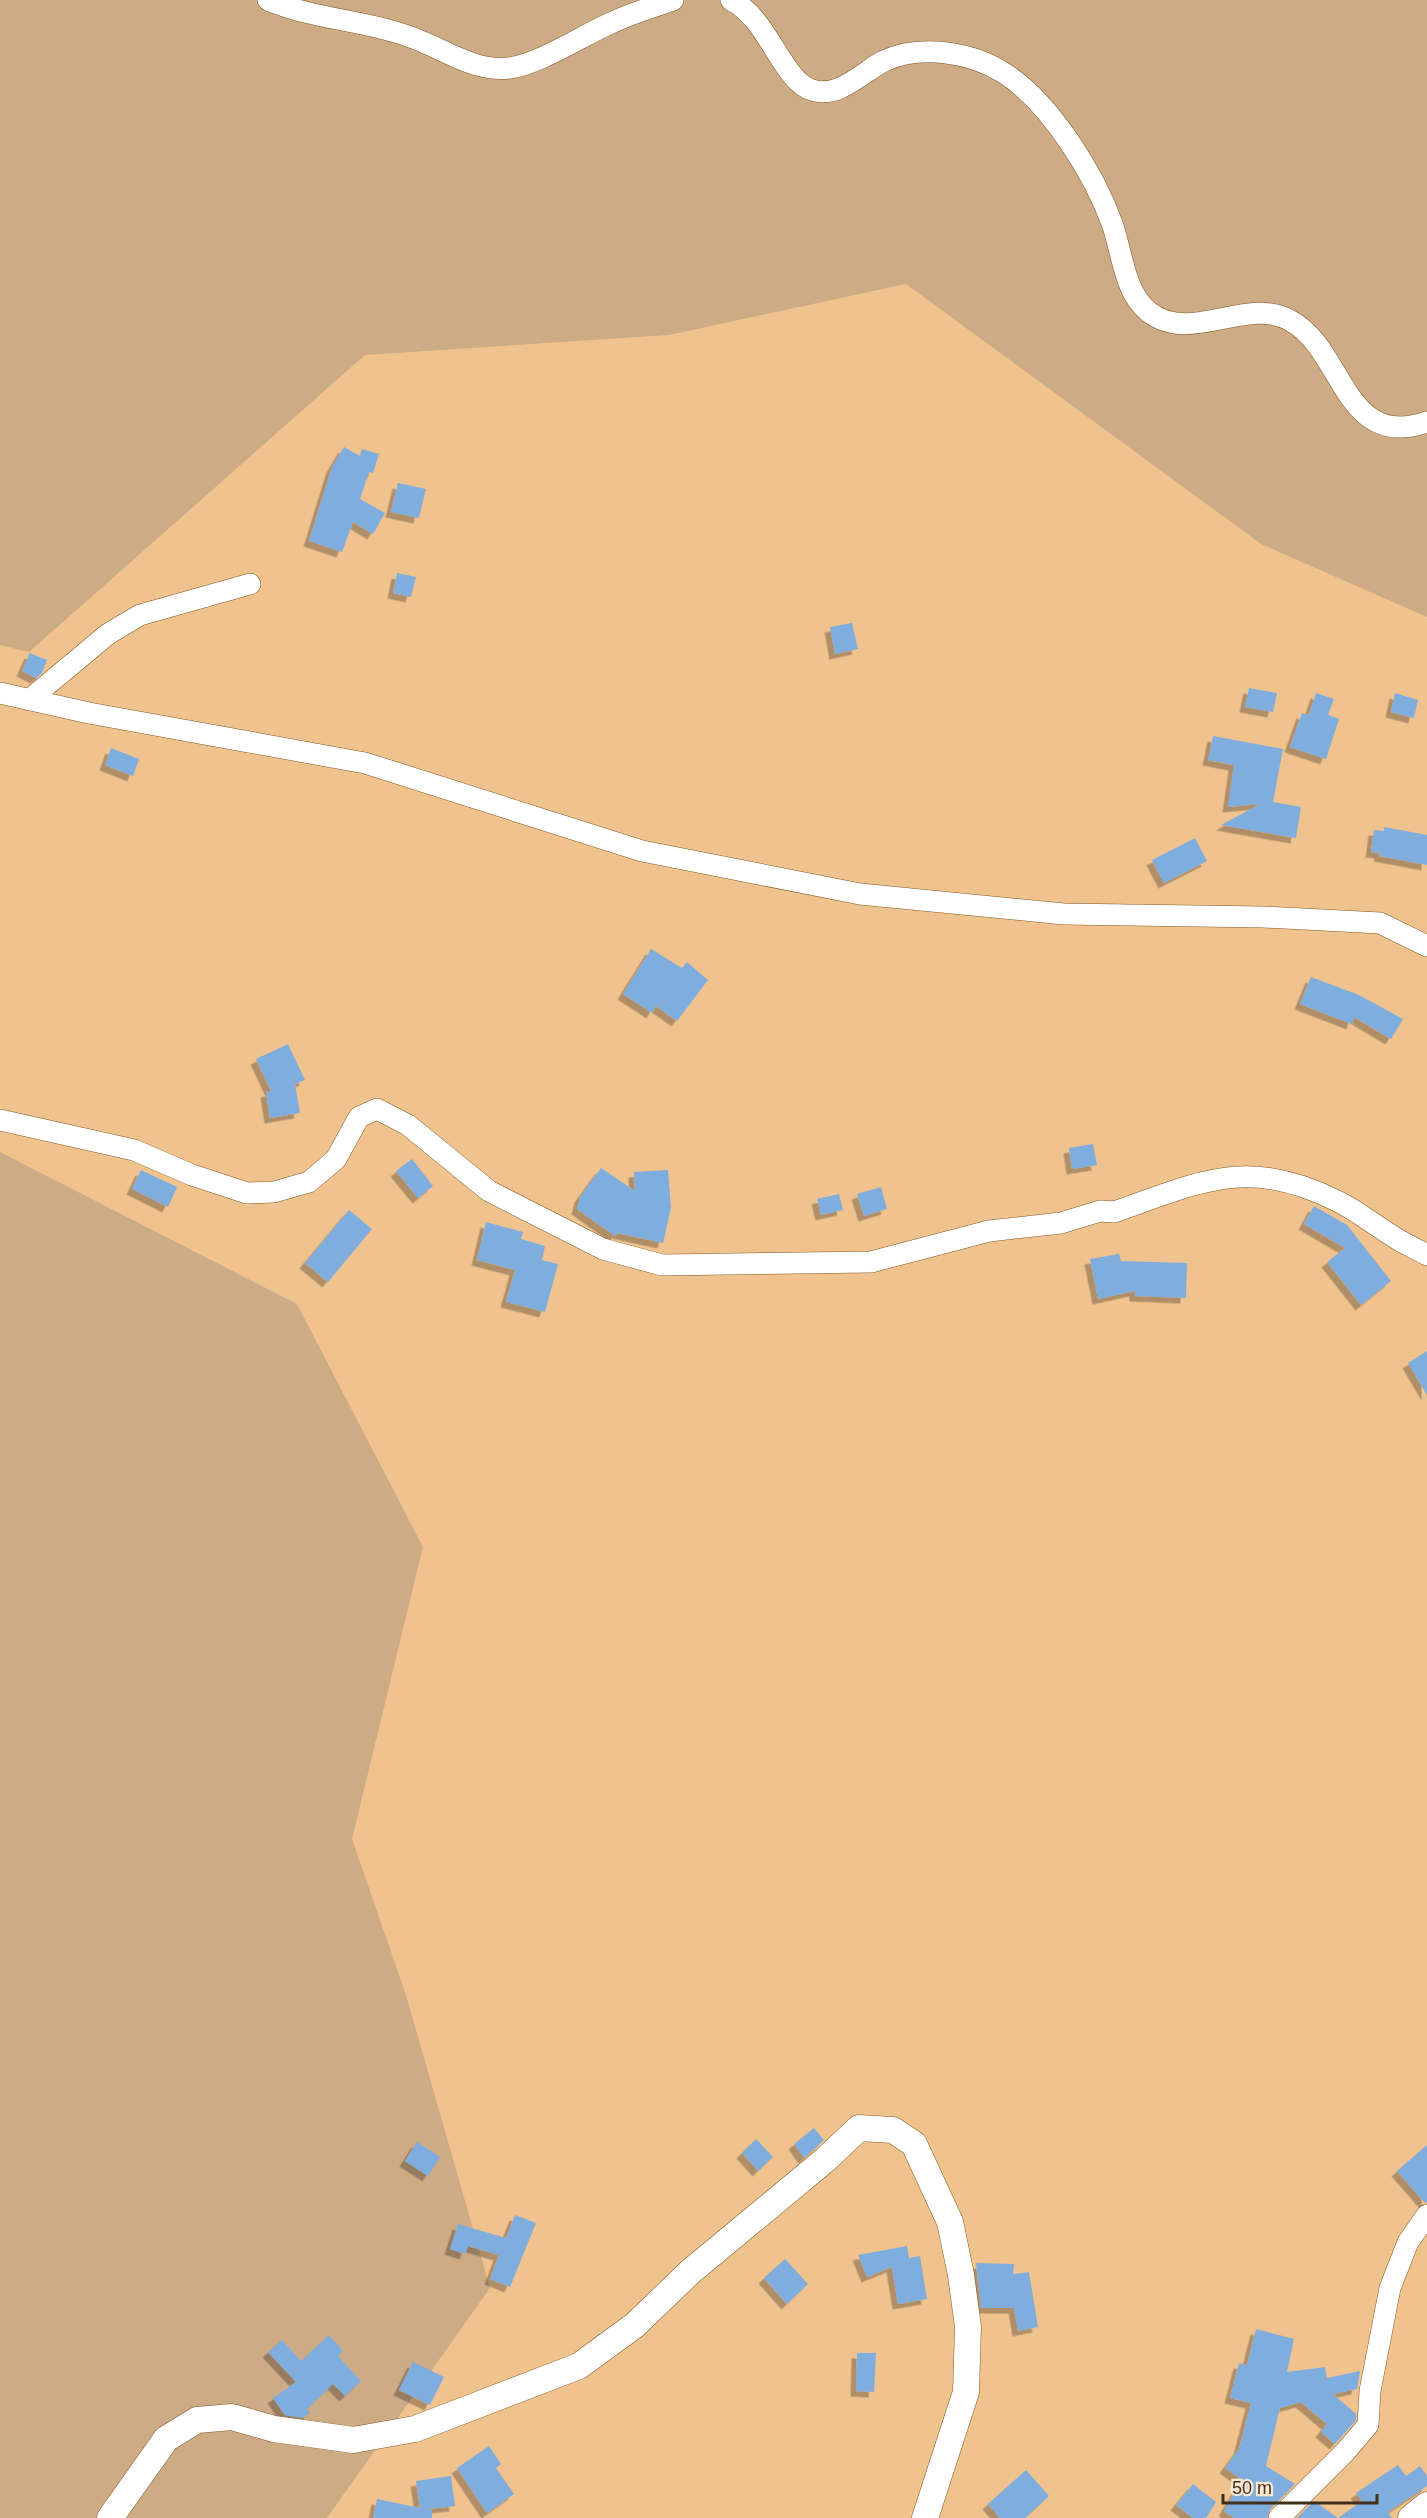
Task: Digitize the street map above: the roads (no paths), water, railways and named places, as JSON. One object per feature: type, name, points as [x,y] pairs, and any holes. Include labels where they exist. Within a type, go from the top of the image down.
[{"type":"street","points":[[268,0],[293,9],[395,32],[420,40],[474,65],[492,69],[527,64],[615,21],[673,0]]},
{"type":"street","points":[[731,0],[758,20],[798,83],[809,90],[821,93],[833,91],[886,60],[925,52],[965,57],[1002,72],[1033,97],[1074,148],[1101,197],[1112,223],[1131,288],[1138,301],[1148,312],[1161,320],[1175,324],[1190,324],[1261,312],[1277,314],[1293,321],[1306,332],[1351,399],[1373,420],[1401,428],[1427,422]]},
{"type":"street","points":[[29,700],[108,634],[140,615],[250,584]]},
{"type":"street","points":[[0,693],[89,713],[365,763],[642,851],[860,894],[1064,914],[1263,917],[1380,923],[1427,946]]},
{"type":"street","points":[[0,1120],[134,1150],[192,1175],[247,1193],[273,1192],[309,1182],[336,1159],[359,1117],[377,1109],[408,1125],[489,1191],[603,1249],[662,1265],[871,1262],[989,1231],[1061,1223],[1100,1211],[1114,1212],[1206,1180],[1239,1176],[1287,1180],[1328,1197],[1394,1238],[1427,1255]]},
{"type":"street","points":[[110,2518],[166,2439],[197,2420],[232,2417],[274,2429],[353,2440],[415,2430],[579,2366],[635,2325],[690,2272],[825,2160],[859,2128],[893,2130],[914,2144],[950,2222],[961,2275],[968,2327],[966,2392],[925,2518]]},
{"type":"street","points":[[1279,2518],[1345,2452],[1368,2425],[1371,2391],[1390,2288],[1408,2242],[1427,2215]]},
{"type":"street","points":[[1411,2518],[1427,2505]]}]
